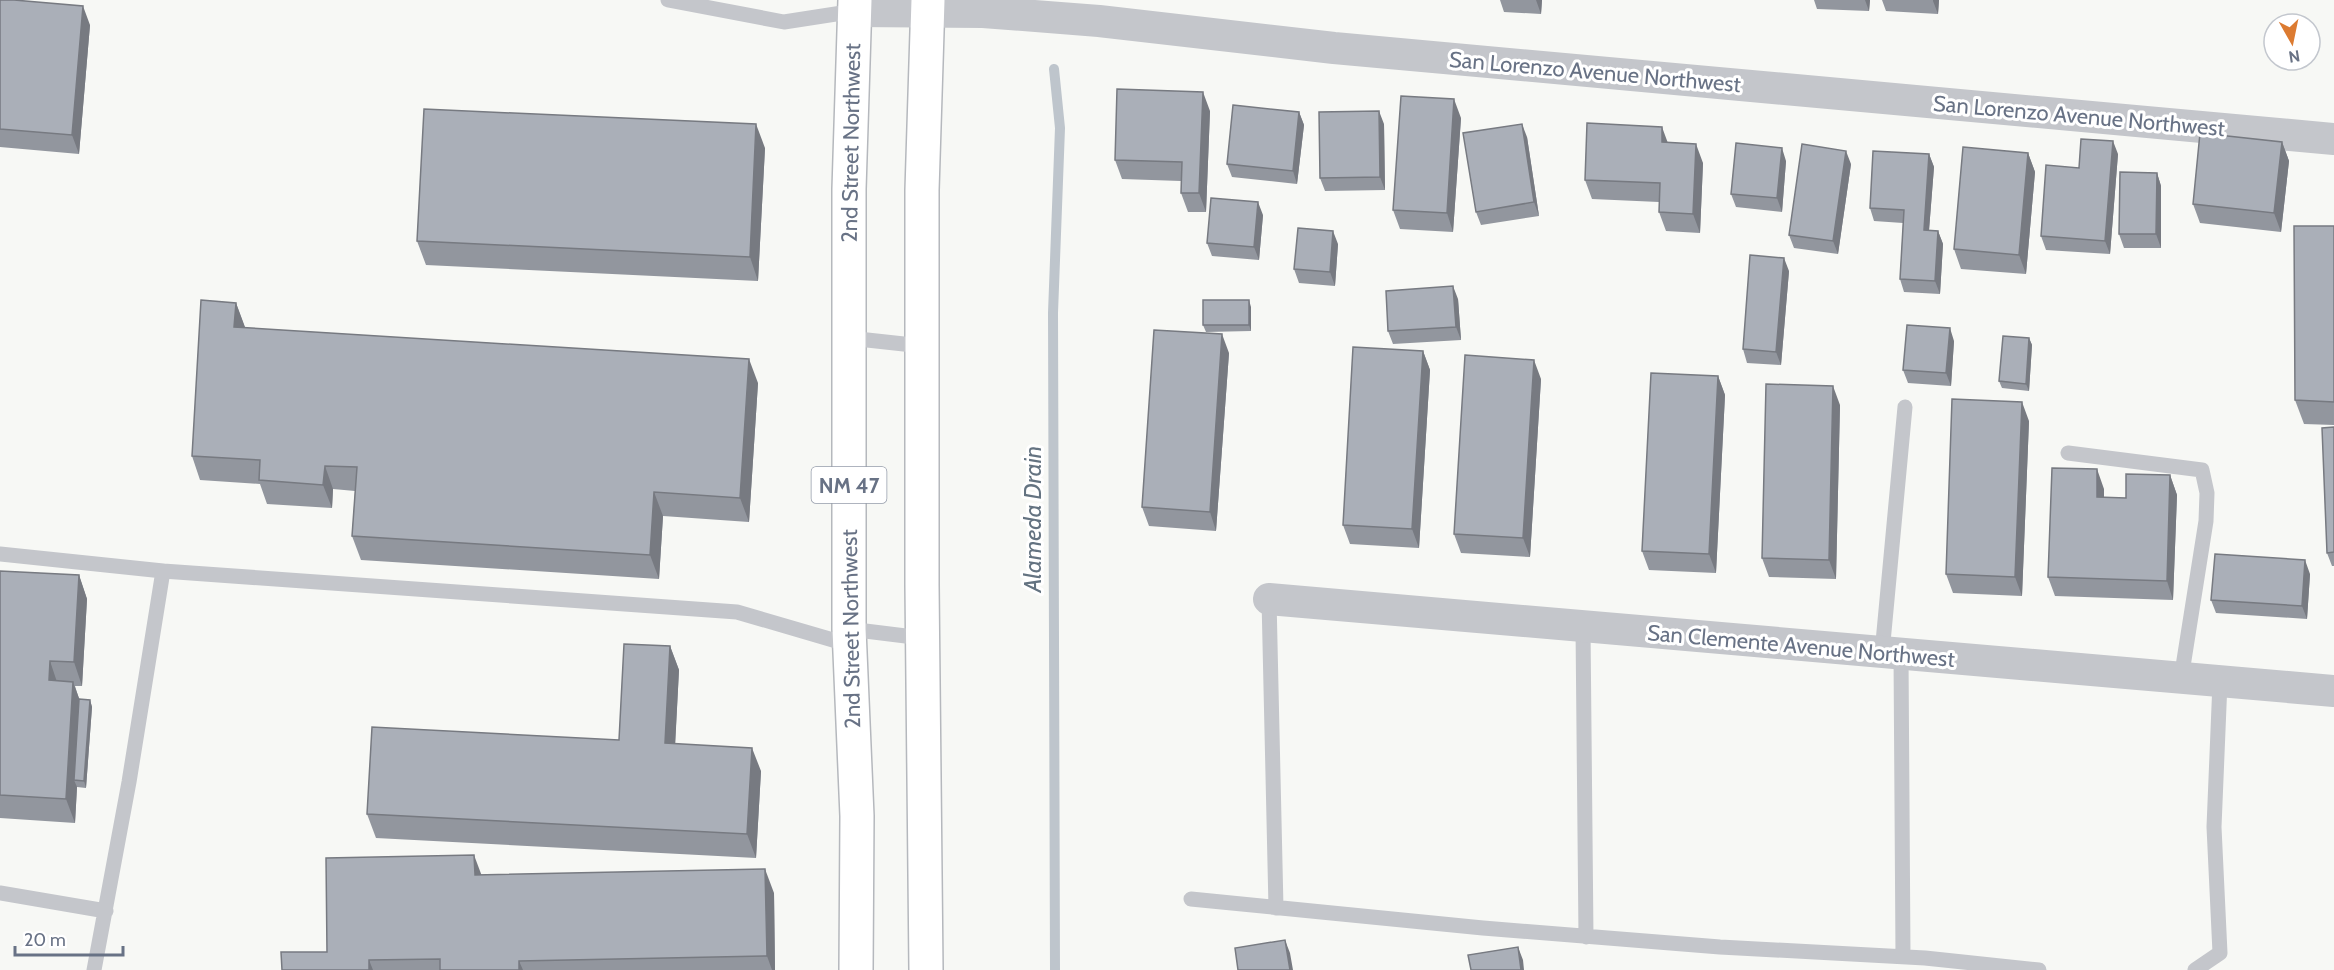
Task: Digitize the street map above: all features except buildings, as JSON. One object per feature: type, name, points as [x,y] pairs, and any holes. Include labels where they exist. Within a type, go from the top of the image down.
[{"type":"main road","name":"2nd Street Northwest","points":[[855,6],[849,189],[849,637],[857,816],[856,970]]},
{"type":"main road","points":[[926,970],[922,638],[922,190],[928,6]]},
{"type":"street","name":"San Lorenzo Avenue Northwest","points":[[855,6],[928,6],[1099,21],[1346,49],[2334,140]]},
{"type":"street","name":"San Clemente Avenue Northwest","points":[[1269,599],[2334,691]]},
{"type":"lane","points":[[668,0],[784,22],[855,6]]},
{"type":"lane","points":[[849,338],[922,346]]},
{"type":"lane","points":[[1902,956],[1891,654],[1905,407]]},
{"type":"lane","points":[[2068,453],[2202,470],[2207,493],[2206,521],[2181,679]]},
{"type":"lane","points":[[0,554],[163,572],[737,612],[849,637],[922,638]]},
{"type":"lane","points":[[94,970],[163,572]]},
{"type":"lane","points":[[1269,599],[1276,908]]},
{"type":"lane","points":[[1583,627],[1586,936]]},
{"type":"lane","points":[[2194,970],[2220,953],[2214,827],[2220,682]]},
{"type":"lane","points":[[0,892],[106,911]]},
{"type":"lane","points":[[1191,899],[1586,936],[1720,947],[1902,956],[2039,970]]},
{"type":"waterway","name":"Alameda Drain","points":[[1054,69],[1060,128],[1053,313],[1055,970]]}]
